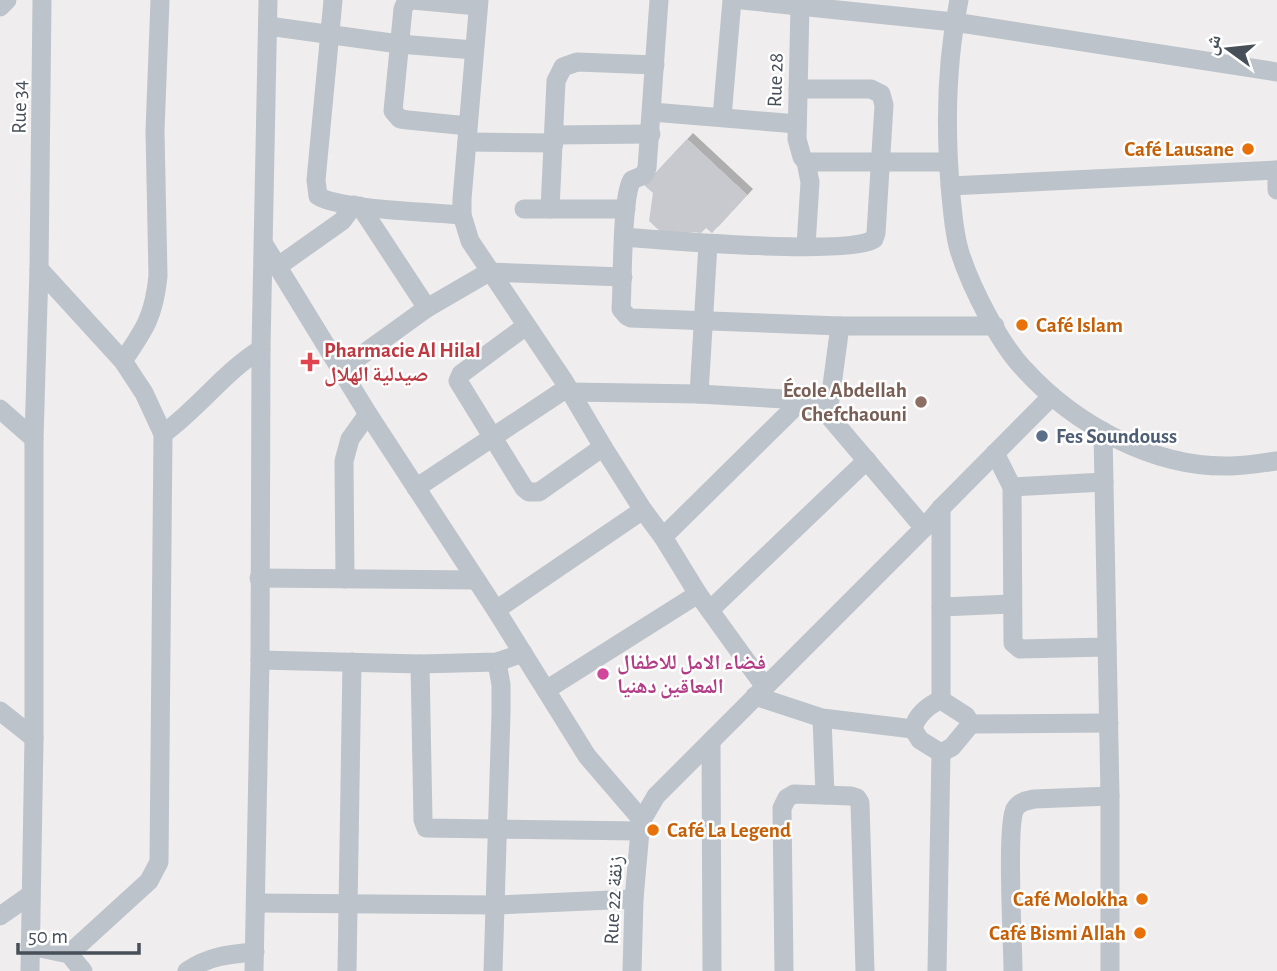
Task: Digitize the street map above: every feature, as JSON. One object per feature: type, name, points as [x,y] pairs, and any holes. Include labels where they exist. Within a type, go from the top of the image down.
[{"type":"street","points":[[0,7],[7,0]]},
{"type":"street","name":"Rue 34","points":[[30,971],[34,738],[34,439],[43,0]]},
{"type":"street","points":[[123,361],[152,314],[157,286],[155,131],[160,0]]},
{"type":"street","points":[[187,971],[204,960],[228,954],[254,962],[268,0]]},
{"type":"street","points":[[333,0],[318,196],[325,200],[357,206],[462,215]]},
{"type":"street","points":[[651,134],[554,139],[467,134],[396,116],[393,105],[404,5],[411,0],[479,3],[467,134],[462,215],[470,241],[663,537],[760,692],[822,718],[913,729]]},
{"type":"street","points":[[659,0],[651,134],[646,172],[630,184],[626,209],[621,309],[626,316],[840,326],[995,326]]},
{"type":"street","points":[[722,117],[732,0]]},
{"type":"street","points":[[742,0],[954,22],[1277,72]]},
{"type":"street","points":[[959,0],[954,22],[947,128],[947,162],[955,232],[960,254],[974,287],[1011,353],[1052,396],[1124,442],[1157,454],[1198,463],[1228,466],[1277,461]]},
{"type":"street","name":"Rue 28","points":[[788,3],[798,89],[797,139],[810,182],[806,246]]},
{"type":"street","points":[[268,26],[399,44],[474,50]]},
{"type":"street","points":[[550,209],[556,80],[563,67],[577,62],[655,65]]},
{"type":"street","points":[[624,237],[708,244],[806,246],[863,244],[874,239],[884,105],[881,94],[871,89],[798,89]]},
{"type":"street","points":[[652,112],[797,124]]},
{"type":"street","points":[[804,159],[947,162]]},
{"type":"street","points":[[950,186],[1277,170],[1277,190]]},
{"type":"street","points":[[277,267],[342,221],[357,206]]},
{"type":"street","points":[[357,206],[428,308]]},
{"type":"street","points":[[524,209],[626,209]]},
{"type":"street","points":[[699,394],[708,244]]},
{"type":"street","points":[[264,245],[368,414],[587,756],[641,826]]},
{"type":"street","points":[[39,269],[123,361],[144,393],[163,434],[159,862],[149,881],[69,954]]},
{"type":"street","points":[[341,370],[428,308],[489,272],[623,277]]},
{"type":"street","points":[[526,326],[459,377],[458,383],[524,488],[535,493],[546,488],[603,447]]},
{"type":"street","points":[[828,415],[840,326]]},
{"type":"street","points":[[163,434],[186,418],[237,366],[261,349]]},
{"type":"street","points":[[416,488],[568,390],[802,400],[828,415],[925,528]]},
{"type":"street","points":[[641,826],[656,796],[925,528],[941,508],[1052,396]]},
{"type":"street","points":[[663,537],[802,400]]},
{"type":"street","points":[[0,409],[34,439]]},
{"type":"street","points":[[345,579],[344,461],[349,439],[368,414]]},
{"type":"street","points":[[1103,431],[1110,796],[1110,971]]},
{"type":"street","points":[[995,453],[1012,487],[1013,643],[1020,649],[1107,648]]},
{"type":"street","points":[[709,610],[867,460]]},
{"type":"street","points":[[1012,487],[1104,482]]},
{"type":"street","points":[[941,508],[941,700]]},
{"type":"street","points":[[495,610],[643,510]]},
{"type":"street","points":[[259,578],[476,580]]},
{"type":"street","points":[[546,690],[698,594]]},
{"type":"street","points":[[941,607],[1011,604]]},
{"type":"street","points":[[260,660],[420,664],[497,662],[523,653]]},
{"type":"street","points":[[347,971],[352,662]]},
{"type":"street","points":[[493,971],[501,704],[497,662]]},
{"type":"street","points":[[420,664],[424,825],[429,829],[641,826]]},
{"type":"street","points":[[941,700],[966,716],[971,724]]},
{"type":"street","points":[[913,729],[927,708],[941,700]]},
{"type":"street","points":[[0,711],[34,738]]},
{"type":"street","points":[[822,718],[825,795]]},
{"type":"street","points":[[971,724],[1109,723]]},
{"type":"street","points":[[941,753],[952,747],[971,724]]},
{"type":"street","points":[[913,729],[920,740],[941,753]]},
{"type":"street","points":[[711,741],[712,971]]},
{"type":"street","points":[[937,971],[941,753]]},
{"type":"street","points":[[784,971],[782,808],[787,798],[794,794],[857,798],[865,971]]},
{"type":"street","points":[[1013,971],[1011,846],[1015,810],[1022,801],[1034,799],[1110,796]]},
{"type":"street","name":"Rue 22 زنقة","points":[[632,971],[634,899],[641,826]]},
{"type":"street","points":[[0,916],[30,895]]},
{"type":"street","points":[[256,903],[496,905],[634,899]]},
{"type":"street","points":[[30,946],[69,954],[83,971]]},
{"type":"building","points":[[687,139],[747,195],[712,233],[706,228],[701,233],[665,236],[649,221],[653,193],[644,185]]},
{"type":"place","name":"Café Lausane","points":[[1248,149]]},
{"type":"place","name":"Café Islam","points":[[1022,325]]},
{"type":"place","name":"Pharmacie Al Hilal صيدلية الهلال","points":[[310,362]]},
{"type":"place","name":"École Abdellah Chefchaouni","points":[[921,402]]},
{"type":"place","name":"Fes Soundouss","points":[[1042,436]]},
{"type":"place","name":"فضاء الامل للاطفال المعاقين دهنيا","points":[[603,674]]},
{"type":"place","name":"Café La Legend","points":[[653,830]]},
{"type":"place","name":"Café Molokha","points":[[1142,899]]},
{"type":"place","name":"Café Bismi Allah","points":[[1140,933]]}]
